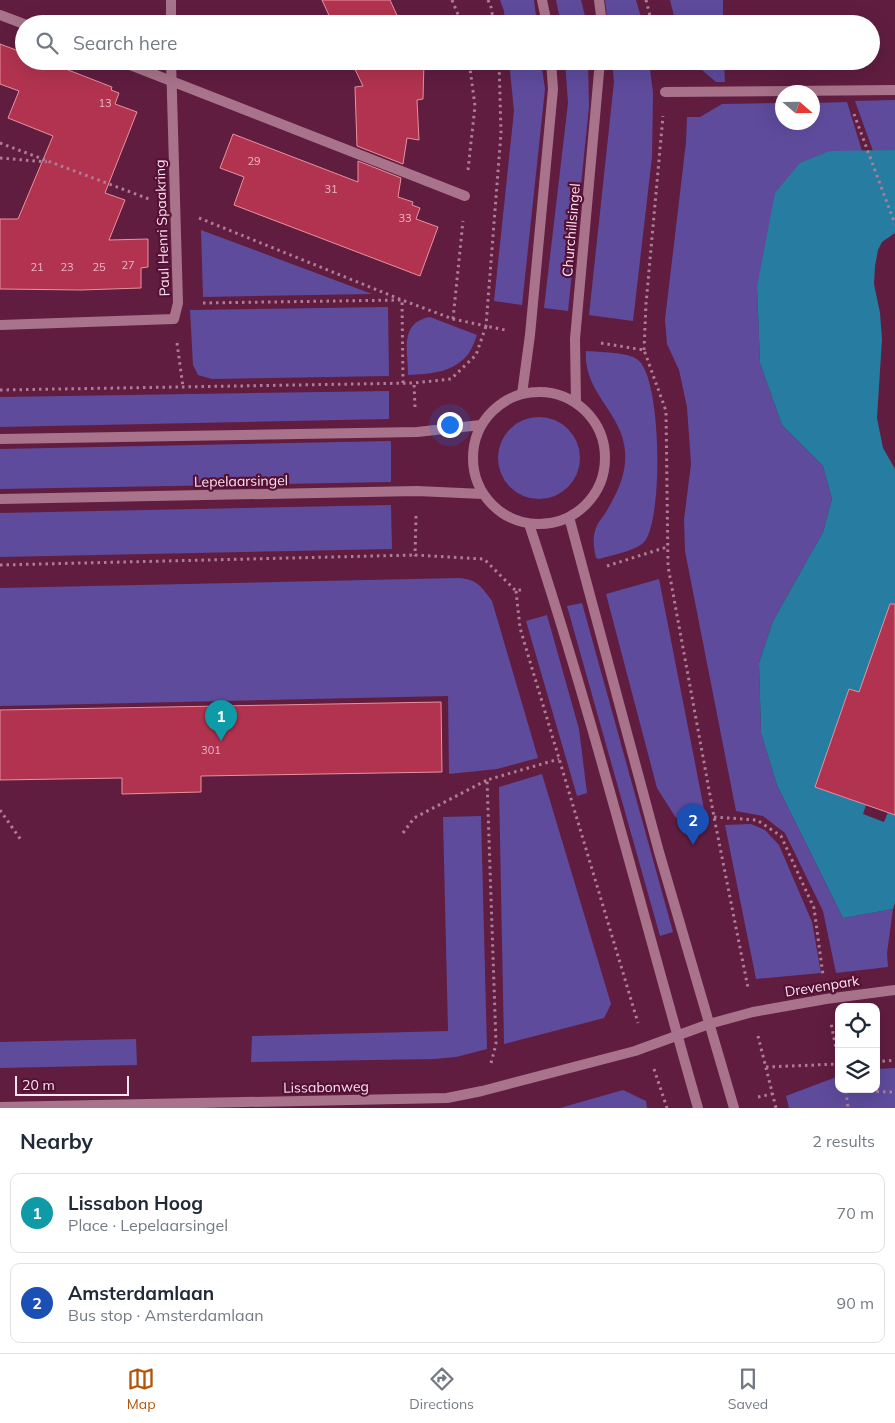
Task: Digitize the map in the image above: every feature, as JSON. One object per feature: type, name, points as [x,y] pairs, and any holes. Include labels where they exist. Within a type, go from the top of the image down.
[{"type":"street","points":[[171,0],[171,15]]},
{"type":"street","points":[[542,0],[545,15]]},
{"type":"street","points":[[599,0],[601,15]]},
{"type":"street","points":[[0,14],[15,20]]},
{"type":"street","points":[[143,70],[466,196]]},
{"type":"street","name":"Paul Henri Spaakring","points":[[171,70],[178,304],[174,319]]},
{"type":"street","points":[[522,394],[530,335],[553,90],[552,70]]},
{"type":"street","name":"Churchillsingel","points":[[576,402],[575,338],[599,70]]},
{"type":"street","points":[[665,92],[895,90]]},
{"type":"street","points":[[0,325],[174,319]]},
{"type":"street","points":[[535,391],[550,392],[576,402],[599,428],[603,439],[606,462],[604,473],[595,494],[588,503],[569,517],[550,523],[529,524],[503,514],[483,494],[476,478],[473,460],[475,442],[481,426],[488,415],[509,398],[535,391]]},
{"type":"street","points":[[0,439],[417,432],[481,426]]},
{"type":"street","name":"Lepelaarsingel","points":[[0,499],[417,491],[483,494]]},
{"type":"street","points":[[569,517],[586,572],[659,852],[734,1108]]},
{"type":"street","points":[[529,524],[556,603],[698,1108]]},
{"type":"street","name":"Drevenpark","points":[[709,1024],[752,1012],[826,999],[895,990]]},
{"type":"street","name":"Lissabonweg","points":[[0,1107],[447,1098],[482,1091],[646,1048],[709,1024]]},
{"type":"path","points":[[452,0],[458,15]]},
{"type":"path","points":[[488,0],[492,15]]},
{"type":"path","points":[[646,0],[650,15]]},
{"type":"path","points":[[0,390],[414,383],[451,379],[476,356],[486,326],[500,133],[499,70]]},
{"type":"path","points":[[665,92],[646,304],[644,350],[666,411],[668,566],[752,1012],[776,1108]]},
{"type":"path","points":[[862,136],[895,224]]},
{"type":"path","points":[[0,143],[176,209],[402,300],[453,318],[530,335]]},
{"type":"path","points":[[0,158],[51,162]]},
{"type":"path","points":[[178,304],[402,300]]},
{"type":"path","points":[[402,300],[404,383]]},
{"type":"path","points":[[174,319],[183,387]]},
{"type":"path","points":[[575,338],[644,350]]},
{"type":"path","points":[[414,383],[417,432]]},
{"type":"path","points":[[415,555],[417,491]]},
{"type":"path","points":[[586,572],[667,547]]},
{"type":"path","points":[[0,565],[415,555],[484,559],[516,591],[520,628],[646,1048],[667,1108]]},
{"type":"path","points":[[516,591],[548,581]]},
{"type":"path","points":[[403,834],[414,818],[487,780],[559,759]]},
{"type":"path","points":[[482,1091],[496,1044],[487,780]]},
{"type":"path","points":[[0,810],[21,840]]},
{"type":"path","points":[[714,817],[757,820],[781,836],[814,908],[826,999],[836,1048]]},
{"type":"path","points":[[880,1062],[895,1060]]},
{"type":"path","points":[[766,1067],[835,1064]]},
{"type":"path","points":[[880,1091],[895,1092]]},
{"type":"path","points":[[846,1093],[848,1108]]},
{"type":"shaded area","points":[[500,0],[534,0],[536,15],[504,15]]},
{"type":"shaded area","points":[[556,0],[581,0],[585,15],[559,15]]},
{"type":"shaded area","points":[[605,0],[636,0],[640,15],[607,15]]},
{"type":"shaded area","points":[[670,0],[723,0],[723,15],[674,15]]},
{"type":"shaded area","points":[[510,70],[542,70],[545,89],[522,305],[494,301],[514,111]]},
{"type":"shaded area","points":[[566,70],[588,70],[589,107],[568,311],[544,308],[568,103]]},
{"type":"shaded area","points":[[613,70],[650,70],[653,93],[652,157],[633,321],[589,315],[614,82]]},
{"type":"shaded area","points":[[702,70],[724,70],[725,82],[716,82]]},
{"type":"shaded area","points":[[895,100],[895,150],[873,151],[855,101]]},
{"type":"shaded area","points":[[847,102],[862,151],[830,151],[757,287],[760,363],[782,425],[823,466],[832,499],[823,532],[773,621],[759,663],[761,733],[777,785],[843,918],[893,909],[887,953],[888,967],[836,973],[823,911],[785,833],[763,816],[736,811],[685,551],[684,520],[691,464],[687,407],[679,370],[667,344],[665,320],[686,142],[687,117],[700,117],[722,104],[775,103],[775,130],[820,130],[820,103]]},
{"type":"shaded area","points":[[201,230],[372,294],[203,297]]},
{"type":"shaded area","points":[[388,307],[389,376],[212,379],[198,375],[193,365],[190,310]]},
{"type":"shaded area","points":[[430,317],[477,335],[469,353],[456,365],[433,373],[408,375],[407,339],[409,331],[420,320]]},
{"type":"shaded area","points":[[586,351],[628,355],[638,360],[646,372],[656,419],[657,478],[651,527],[645,541],[641,544],[630,550],[599,559],[596,558],[595,532],[614,498],[623,475],[625,451],[617,425],[590,379]]},
{"type":"shaded area","points":[[389,391],[389,419],[0,427],[0,397]]},
{"type":"shaded area","points":[[531,417],[547,417],[562,424],[573,435],[580,450],[577,474],[568,487],[547,499],[531,499],[516,492],[505,481],[498,466],[498,450],[505,435],[516,424]]},
{"type":"shaded area","points":[[391,441],[391,482],[0,489],[0,449]]},
{"type":"shaded area","points":[[391,505],[392,549],[0,557],[0,513]]},
{"type":"shaded area","points":[[458,578],[470,580],[478,584],[492,601],[538,758],[497,769],[449,774],[448,696],[0,706],[0,588]]},
{"type":"shaded area","points":[[659,579],[704,809],[676,818],[657,788],[606,594]]},
{"type":"shaded area","points":[[582,603],[673,932],[660,936],[567,606]]},
{"type":"shaded area","points":[[547,615],[579,729],[587,793],[577,796],[526,621]]},
{"type":"shaded area","points":[[542,774],[611,1004],[604,1018],[504,1044],[499,787]]},
{"type":"shaded area","points":[[481,816],[487,1049],[456,1057],[434,1059],[251,1062],[252,1036],[448,1031],[443,817]]},
{"type":"shaded area","points":[[751,824],[765,830],[779,845],[812,922],[821,973],[756,979],[725,825]]},
{"type":"shaded area","points":[[136,1039],[137,1065],[0,1068],[0,1042]]},
{"type":"shaded area","points":[[895,1068],[895,1108],[789,1108],[786,1096],[835,1078],[835,1093],[880,1093],[880,1069]]},
{"type":"shaded area","points":[[623,1090],[646,1101],[647,1108],[560,1108]]},
{"type":"water","points":[[895,150],[895,233],[882,242],[878,250],[874,284],[880,313],[882,339],[877,418],[883,448],[895,469],[895,643],[859,692],[849,689],[815,787],[866,805],[863,814],[884,822],[888,812],[895,815],[895,903],[893,909],[843,918],[777,785],[761,733],[759,663],[773,621],[823,532],[832,499],[823,466],[782,425],[760,363],[757,287],[775,193],[800,163],[830,151]]},
{"type":"building","points":[[322,0],[390,0],[397,15],[329,15]]},
{"type":"building","points":[[0,44],[15,50],[15,70],[68,70],[112,87],[111,90],[119,93],[115,104],[137,112],[105,193],[125,200],[109,240],[148,239],[148,267],[141,268],[141,288],[81,290],[0,289],[0,219],[18,219],[53,136],[8,118],[19,91],[0,84]]},
{"type":"building","points":[[355,70],[424,70],[423,99],[417,100],[419,140],[407,138],[403,164],[357,146],[355,87],[363,86]]},
{"type":"building","points":[[233,134],[358,182],[358,161],[401,178],[398,197],[413,202],[412,205],[420,208],[416,219],[438,227],[420,276],[234,205],[244,177],[220,168]]},
{"type":"building","points":[[890,604],[895,604],[895,815],[815,787],[849,689],[859,692]]},
{"type":"building","points":[[441,702],[442,772],[201,776],[201,792],[122,794],[122,778],[0,780],[0,710]]},
{"type":"place","name":"Lissabon Hoog","points":[[221,741]]},
{"type":"place","name":"Amsterdamlaan","points":[[693,845]]}]
